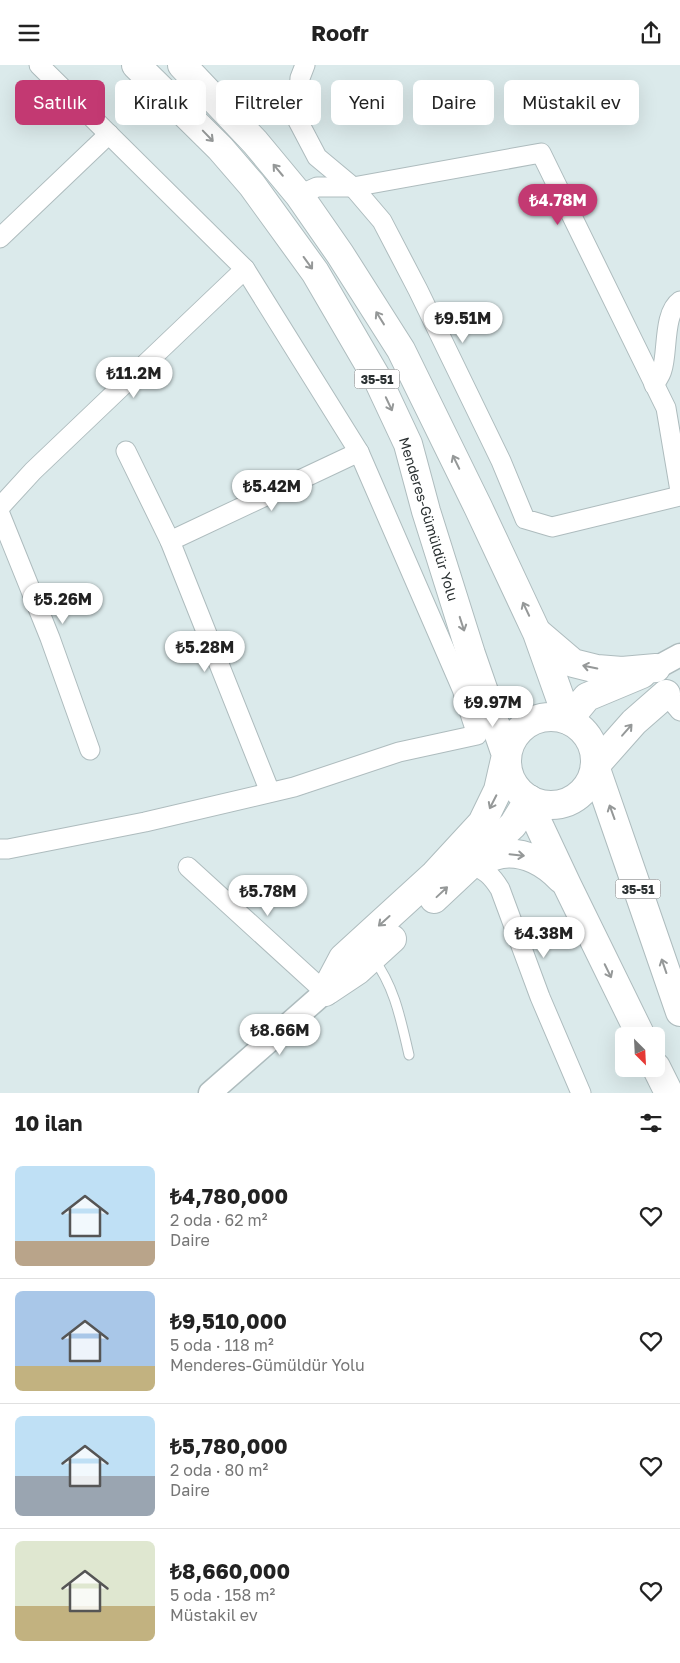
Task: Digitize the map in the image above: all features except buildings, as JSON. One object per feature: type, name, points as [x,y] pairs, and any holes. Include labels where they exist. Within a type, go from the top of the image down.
[{"type":"main road","name":"Menderes-Gümüldür Yolu","points":[[136,65],[220,148],[252,185],[315,272],[378,380],[408,444],[471,654],[506,755]]},
{"type":"main road","name":"35-51","points":[[182,65],[255,142],[299,195],[340,254],[400,351],[478,507],[537,633],[568,720]]},
{"type":"main road","points":[[537,633],[573,663],[597,669],[622,671],[656,668]]},
{"type":"main road","points":[[568,720],[587,697],[656,668]]},
{"type":"main road","points":[[595,766],[634,722],[675,697]]},
{"type":"main road","points":[[325,992],[343,958],[435,874],[482,823],[498,790],[506,755],[510,742],[528,722],[541,717],[555,716],[578,725],[592,743],[595,766],[591,780],[583,792],[571,801],[557,805],[542,805],[518,791],[511,781],[506,755]]},
{"type":"main road","name":"35-51","points":[[595,766],[680,1012]]},
{"type":"main road","points":[[325,992],[358,971],[513,825],[529,799]]},
{"type":"main road","points":[[529,799],[536,819],[567,885],[637,1027]]},
{"type":"main road","points":[[470,865],[501,854],[517,853],[533,858],[557,875],[567,885]]},
{"type":"main road","points":[[661,1077],[670,1093]]},
{"type":"street","points":[[0,849],[145,822],[294,787],[399,752],[477,735],[462,689],[360,452],[245,269],[39,65]]},
{"type":"street","points":[[305,65],[300,78],[297,119],[317,157],[353,187],[382,221],[418,290],[501,461],[525,519],[552,527],[680,497]]},
{"type":"street","points":[[0,238],[109,134]]},
{"type":"street","points":[[299,195],[317,187],[353,187],[541,153],[654,385],[666,408],[674,415],[680,491]]},
{"type":"street","points":[[0,507],[33,471],[245,269]]},
{"type":"street","points":[[654,385],[662,372],[665,337],[670,320],[676,303],[680,301]]},
{"type":"street","points":[[126,451],[170,541],[270,792]]},
{"type":"street","points":[[170,541],[360,452]]},
{"type":"street","points":[[0,514],[50,638],[90,750]]},
{"type":"street","points":[[656,668],[680,655]]},
{"type":"street","points":[[470,865],[482,869],[494,879],[500,889],[540,997],[581,1093]]},
{"type":"street","points":[[188,867],[325,992],[210,1093]]},
{"type":"lane","points":[[372,957],[386,976],[397,1002],[409,1055]]}]
